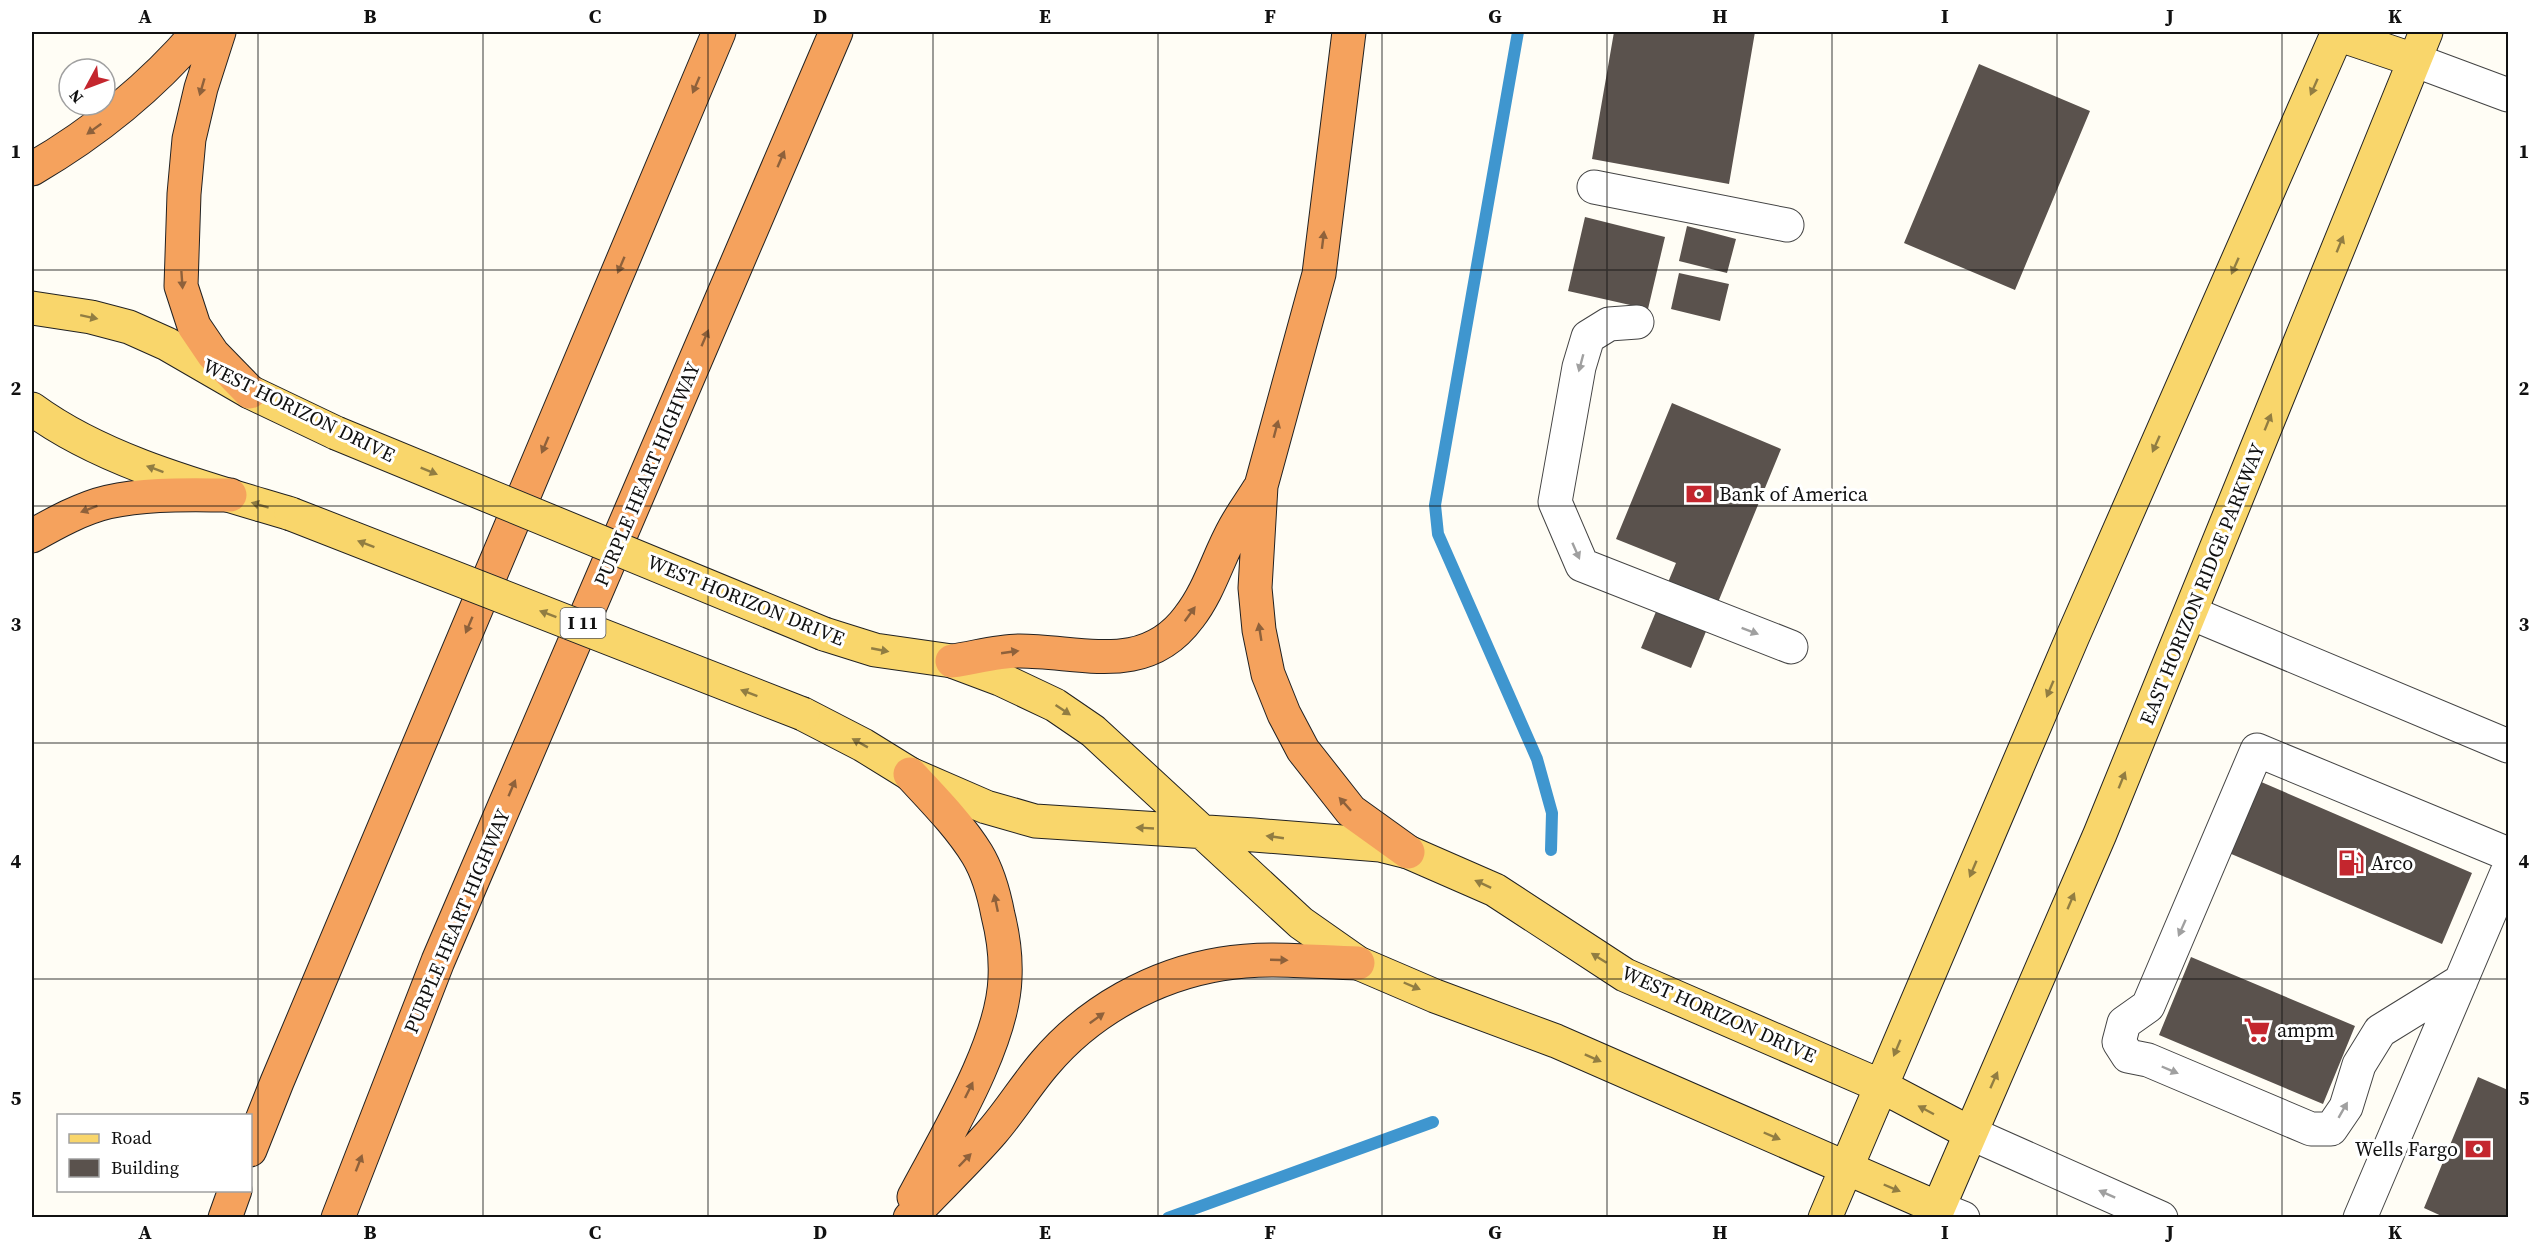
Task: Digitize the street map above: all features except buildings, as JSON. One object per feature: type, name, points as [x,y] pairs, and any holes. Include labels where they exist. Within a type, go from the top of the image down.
[{"type":"highway","points":[[32,170],[62,152],[123,106],[198,32]]},
{"type":"highway","points":[[219,32],[201,88],[189,139],[184,194],[181,286],[194,326],[213,354],[250,392]]},
{"type":"highway","points":[[252,1145],[719,32]]},
{"type":"highway","name":"PURPLE HEART HIGHWAY","points":[[338,1218],[438,961],[836,32]]},
{"type":"highway","points":[[1349,32],[1319,274],[1261,486],[1255,588],[1259,630],[1268,674],[1284,714],[1313,764],[1351,811],[1408,852]]},
{"type":"highway","points":[[952,661],[1019,651],[1086,657],[1129,656],[1148,649],[1169,637],[1189,618],[1206,590],[1234,528],[1261,486]]},
{"type":"highway","points":[[32,536],[62,519],[106,502],[151,495],[230,495]]},
{"type":"highway","points":[[904,1218],[986,1054],[999,1017],[1005,979],[1003,940],[995,902],[978,855],[950,818],[910,774]]},
{"type":"highway","points":[[910,1218],[993,1131],[1047,1061],[1081,1030],[1139,989],[1174,976],[1221,964],[1267,960],[1358,963]]},
{"type":"highway","points":[[225,1218],[235,1192]]},
{"type":"main road","points":[[1825,1218],[2073,636],[2335,32],[2420,46]]},
{"type":"main road","name":"EAST HORIZON RIDGE PARKWAY","points":[[1945,1214],[1970,1133],[2100,834],[2420,46]]},
{"type":"main road","name":"WEST HORIZON DRIVE","points":[[32,308],[91,317],[129,327],[167,344],[250,392],[336,433],[824,634],[875,650],[952,661],[1000,679],[1055,705],[1093,731],[1301,923],[1358,963],[1435,996],[1556,1041],[1846,1168],[1945,1214]]},
{"type":"main road","name":"WEST HORIZON DRIVE","points":[[32,409],[48,421],[90,443],[137,463],[291,514],[803,714],[863,745],[910,774],[986,807],[1035,821],[1380,845],[1408,852],[1495,890],[1625,975],[1881,1086],[1970,1133]]},
{"type":"street","points":[[2420,46],[2508,95]]},
{"type":"street","points":[[1594,187],[1787,225]]},
{"type":"street","points":[[1636,322],[1609,324],[1588,337],[1579,367],[1555,502],[1582,565],[1791,647]]},
{"type":"street","points":[[2191,613],[2508,746]]},
{"type":"street","points":[[2461,981],[2380,1031],[2359,1065],[2346,1107],[2331,1129],[2311,1129],[2148,1060],[2128,1056],[2119,1042],[2124,1023],[2148,1006],[2257,750],[2508,854]]},
{"type":"street","points":[[2360,1218],[2508,870]]},
{"type":"street","name":"WEST HORIZON DRIVE","points":[[1970,1133],[2161,1218]]},
{"type":"waterway","points":[[1518,32],[1435,505],[1438,534],[1537,759],[1552,813],[1551,850]]},
{"type":"waterway","points":[[1168,1218],[1433,1122]]},
{"type":"place","name":"Bank of America","points":[[1699,494]]},
{"type":"place","name":"Arco","points":[[2351,863]]},
{"type":"place","name":"ampm","points":[[2257,1030]]},
{"type":"place","name":"Wells Fargo","points":[[2478,1149]]}]
